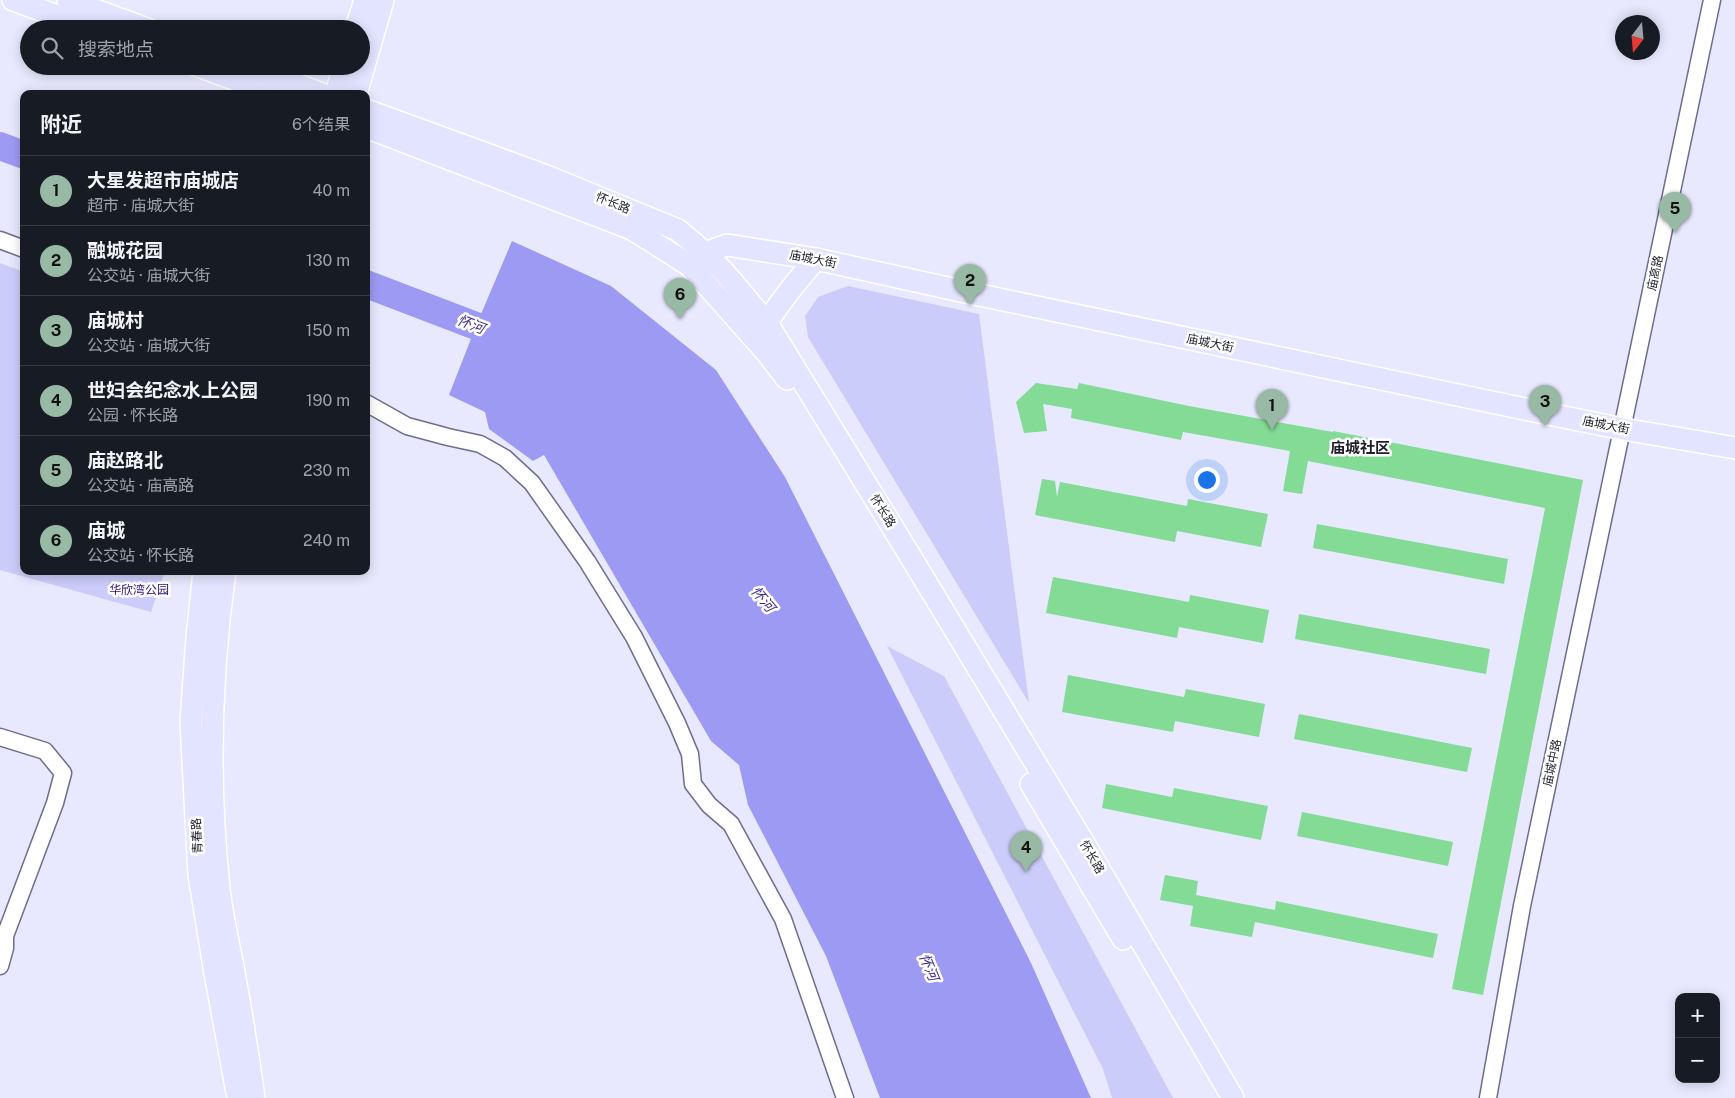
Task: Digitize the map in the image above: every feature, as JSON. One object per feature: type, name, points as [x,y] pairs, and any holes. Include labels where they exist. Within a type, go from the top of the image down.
[{"type":"main road","points":[[13,0],[68,20]]},
{"type":"main road","points":[[68,0],[122,20]]},
{"type":"main road","points":[[359,20],[365,0]]},
{"type":"main road","points":[[370,45],[383,0]]},
{"type":"main road","points":[[223,75],[264,90]]},
{"type":"main road","points":[[272,75],[312,90]]},
{"type":"main road","points":[[337,90],[341,75]]},
{"type":"main road","points":[[357,90],[361,75]]},
{"type":"main road","name":"怀长路","points":[[370,111],[544,174],[678,230],[697,259],[762,332],[914,562],[1080,837],[1233,1098]]},
{"type":"main road","name":"怀长路","points":[[370,129],[632,229],[664,248],[697,259]]},
{"type":"main road","name":"庙城大街","points":[[697,259],[727,244],[816,259],[970,294],[1622,429],[1735,448]]},
{"type":"main road","points":[[762,332],[796,282],[816,259]]},
{"type":"main road","name":"怀长路","points":[[762,332],[779,367],[872,516],[1217,1098]]},
{"type":"main road","name":"青春路","points":[[204,575],[191,722],[199,875],[238,1098]]},
{"type":"main road","name":"青春路","points":[[224,575],[212,711],[212,798],[219,890],[244,1029],[254,1098]]},
{"type":"street","name":"庙高路","points":[[1622,429],[1712,0]]},
{"type":"street","points":[[0,240],[20,248]]},
{"type":"street","points":[[370,405],[407,426],[448,438],[480,444],[505,458],[532,483],[587,561],[634,637],[677,723],[690,754],[693,784],[709,805],[731,824],[783,919],[845,1098]]},
{"type":"street","name":"庙城中路","points":[[1488,1098],[1522,906],[1622,429]]},
{"type":"street","points":[[0,737],[46,751],[63,773],[55,803],[5,936],[5,948],[0,966]]},
{"type":"green space","name":"华欣湾公园","points":[[0,263],[20,270],[20,575],[164,575],[151,612],[0,570]]},
{"type":"green space","points":[[848,286],[979,314],[1029,703],[808,337],[805,316],[818,297]]},
{"type":"green space","points":[[887,646],[944,676],[1173,1098],[1112,1098],[1103,1069]]},
{"type":"water","points":[[512,241],[611,286],[716,370],[785,477],[1031,963],[1091,1098],[880,1098],[826,956],[748,805],[739,765],[711,741],[544,455],[533,461],[489,429],[485,412],[449,395]]},
{"type":"building","points":[[1036,383],[1077,389],[1079,383],[1189,406],[1333,431],[1583,480],[1483,995],[1452,989],[1545,508],[1308,461],[1302,494],[1283,491],[1290,451],[1183,432],[1181,440],[1071,418],[1072,409],[1043,404],[1047,431],[1024,433],[1016,402]]},
{"type":"building","points":[[1042,479],[1055,481],[1057,497],[1060,482],[1187,506],[1188,499],[1268,514],[1261,547],[1177,531],[1175,542],[1035,515]]},
{"type":"building","points":[[1317,524],[1508,559],[1504,584],[1313,548]]},
{"type":"building","points":[[1053,577],[1189,602],[1190,595],[1269,610],[1263,643],[1179,627],[1177,638],[1046,613]]},
{"type":"building","points":[[1299,614],[1490,649],[1486,674],[1295,639]]},
{"type":"building","points":[[1068,675],[1184,697],[1186,689],[1265,704],[1259,737],[1175,721],[1173,732],[1062,712]]},
{"type":"building","points":[[1299,714],[1472,748],[1467,772],[1294,739]]},
{"type":"building","points":[[1106,784],[1172,797],[1174,788],[1268,806],[1261,840],[1102,808]]},
{"type":"building","points":[[1302,812],[1453,842],[1448,866],[1297,836]]},
{"type":"building","points":[[1165,875],[1198,881],[1196,895],[1275,910],[1276,901],[1438,934],[1433,958],[1255,922],[1252,937],[1190,926],[1193,906],[1160,900]]},
{"type":"waterway","name":"怀河","points":[[0,146],[20,154]]},
{"type":"waterway","name":"怀河","points":[[370,286],[510,339]]},
{"type":"place","name":"庙赵路北","points":[[1675,233]]},
{"type":"place","name":"融城花园","points":[[970,305]]},
{"type":"place","name":"庙城","points":[[680,319]]},
{"type":"place","name":"庙城村","points":[[1545,426]]},
{"type":"place","name":"大星发超市庙城店","points":[[1272,430]]},
{"type":"place","name":"世妇会纪念水上公园","points":[[1026,872]]},
{"type":"district","name":"庙城社区","points":[[1360,448]]}]
